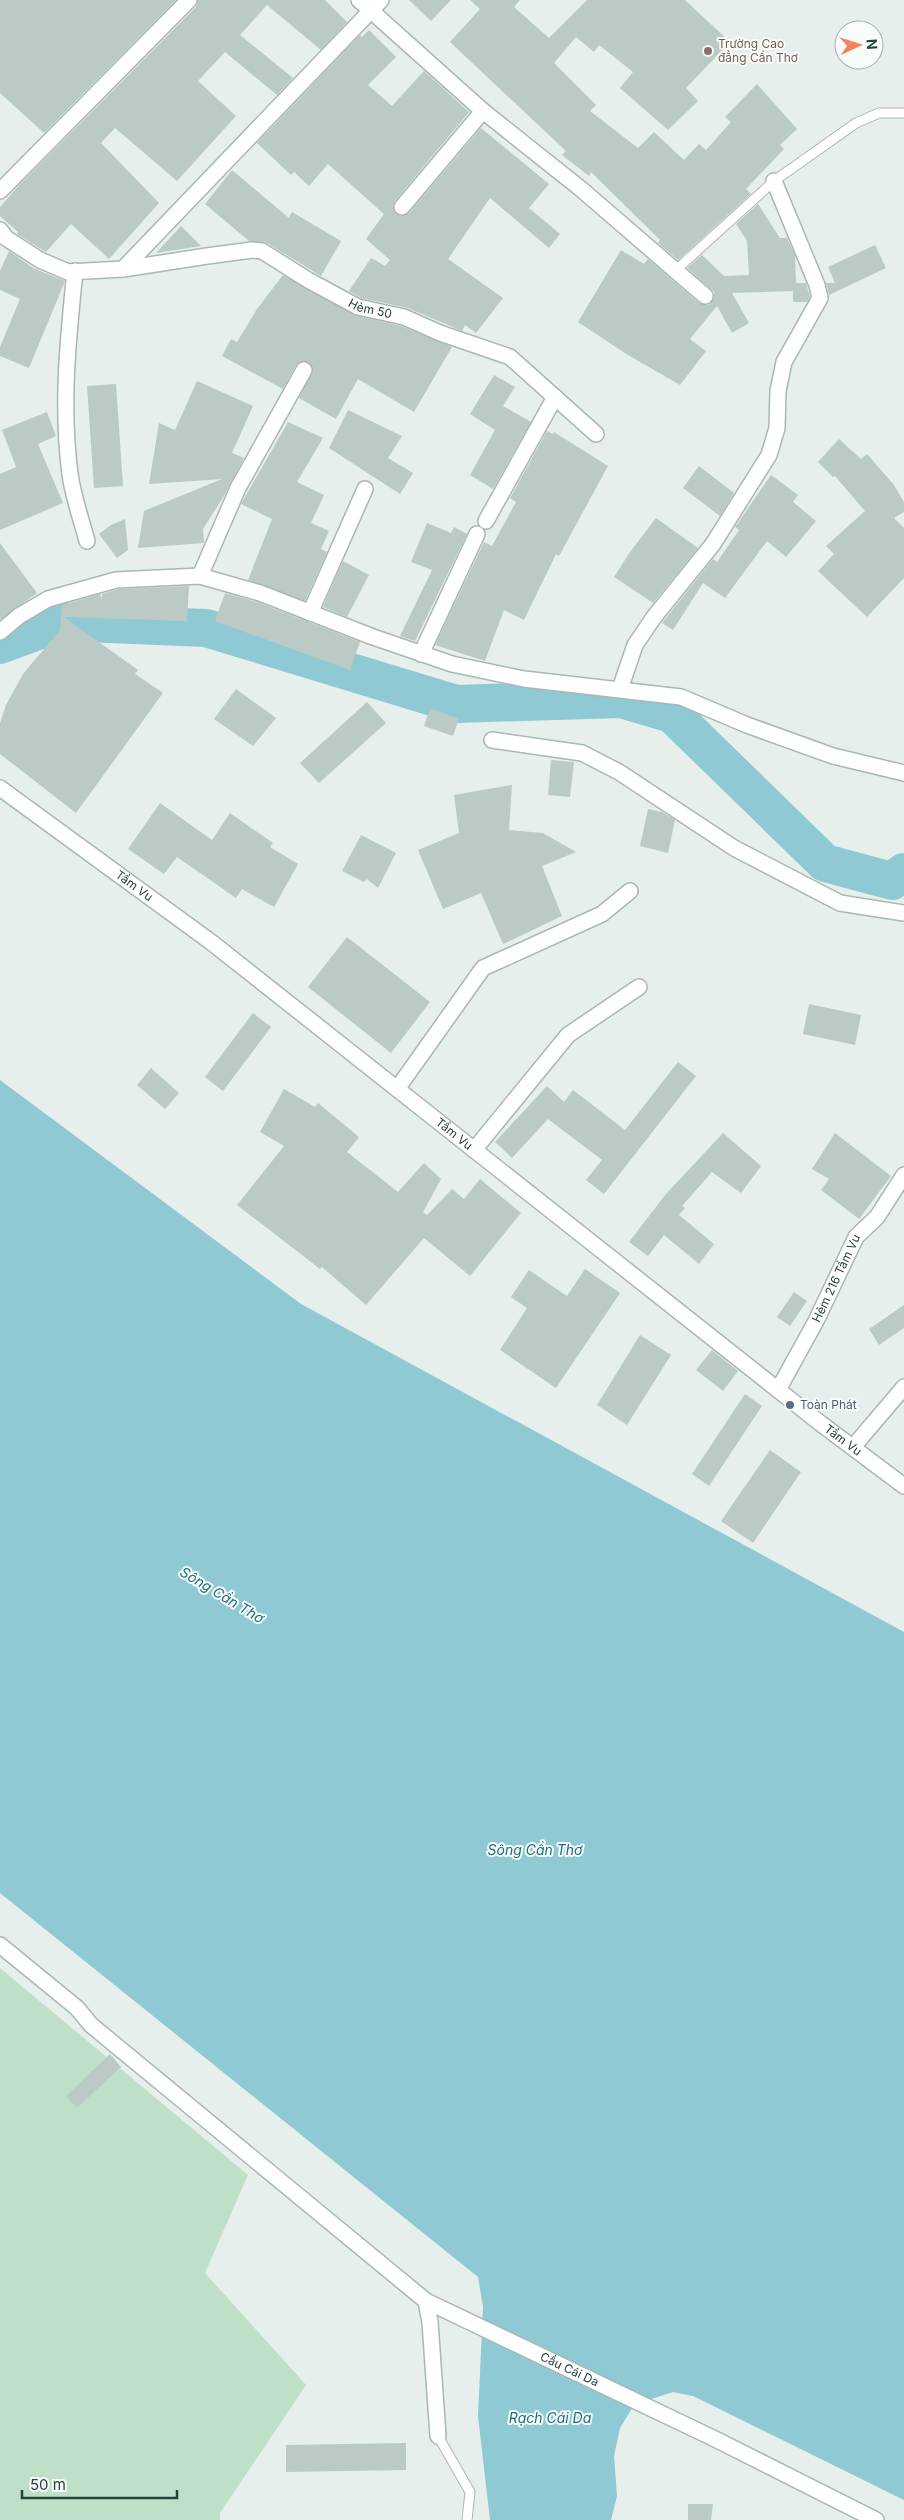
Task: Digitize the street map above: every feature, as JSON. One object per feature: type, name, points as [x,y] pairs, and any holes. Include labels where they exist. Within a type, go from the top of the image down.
[{"type":"street","points":[[0,191],[189,0]]},
{"type":"street","points":[[358,0],[376,5],[484,111],[581,189],[705,296]]},
{"type":"street","points":[[123,269],[376,5]]},
{"type":"street","points":[[402,207],[484,111]]},
{"type":"street","points":[[620,689],[635,645],[654,617],[713,544],[769,454],[778,428],[778,391],[784,362],[820,298],[818,285],[774,181]]},
{"type":"street","name":"Hẻm 50","points":[[0,230],[6,238],[40,260],[68,272],[123,269],[216,254],[252,250],[262,251],[308,280],[358,306],[404,317],[440,333],[510,357],[596,434]]},
{"type":"street","points":[[75,271],[66,360],[65,416],[70,475],[87,541]]},
{"type":"street","points":[[200,576],[238,488],[304,370]]},
{"type":"street","points":[[486,521],[555,397]]},
{"type":"street","points":[[310,614],[365,489]]},
{"type":"street","points":[[421,654],[476,534]]},
{"type":"street","points":[[0,632],[19,616],[48,599],[116,580],[200,576],[260,593],[310,614],[452,664],[524,679],[681,697],[748,725],[833,756],[904,773]]},
{"type":"street","points":[[492,740],[582,753],[619,772],[734,848],[840,903],[904,913]]},
{"type":"street","name":"Tầm Vu","points":[[0,788],[211,942],[778,1390],[904,1486]]},
{"type":"street","points":[[397,1089],[483,968],[602,914],[630,891]]},
{"type":"street","points":[[474,1150],[568,1035],[639,987]]},
{"type":"street","name":"Hẻm 216 Tầm Vu","points":[[778,1390],[816,1321],[856,1237],[878,1217],[904,1175]]},
{"type":"street","points":[[853,1447],[904,1388]]},
{"type":"street","name":"Cầu Cái Da","points":[[0,1945],[77,2008],[91,2025],[426,2301],[713,2438],[876,2520]]},
{"type":"street","points":[[426,2301],[430,2322],[438,2436]]},
{"type":"lane","points":[[676,270],[774,181],[856,123],[879,113],[904,114]]},
{"type":"lane","points":[[438,2436],[470,2492],[467,2520]]},
{"type":"green space","points":[[0,1968],[248,2175],[205,2273],[306,2385],[220,2513],[220,2520],[0,2520]]},
{"type":"water","name":"Sông Cần Thơ","points":[[0,1080],[301,1304],[904,1632],[904,2500],[693,2396],[673,2392],[642,2402],[631,2410],[620,2428],[614,2456],[617,2496],[611,2520],[490,2520],[478,2416],[483,2307],[478,2277],[0,1893]]},
{"type":"building","points":[[0,0],[176,0],[44,133],[0,93]]},
{"type":"building","points":[[198,0],[325,0],[347,22],[321,50],[267,5],[240,35],[293,78],[277,95],[225,52],[198,81],[236,116],[177,181],[115,128],[101,143],[159,203],[109,259],[71,224],[46,252],[17,234],[18,232],[0,216],[0,207],[20,184],[196,7]]},
{"type":"building","points":[[409,0],[451,0],[431,21]]},
{"type":"building","points":[[470,0],[520,0],[514,7],[549,38],[587,0],[685,0],[730,42],[686,88],[698,101],[668,130],[620,88],[633,72],[599,45],[594,52],[576,37],[554,63],[596,105],[590,111],[638,148],[654,132],[684,160],[699,144],[706,150],[731,122],[725,117],[757,84],[797,129],[780,145],[784,149],[746,189],[751,194],[678,260],[658,243],[660,240],[591,172],[589,176],[562,155],[566,151],[450,42],[480,9]]},
{"type":"building","points":[[369,30],[396,57],[368,85],[392,106],[424,71],[469,112],[395,201],[393,206],[396,214],[401,216],[409,213],[481,128],[549,184],[529,208],[560,234],[549,248],[490,198],[448,259],[503,298],[476,333],[465,325],[462,331],[408,308],[361,298],[349,291],[371,258],[385,266],[390,260],[366,239],[384,214],[328,164],[309,186],[294,172],[291,175],[257,143],[360,35],[362,37]]},
{"type":"building","points":[[232,170],[289,218],[292,212],[341,241],[321,276],[267,243],[249,241],[205,204]]},
{"type":"building","points":[[758,204],[780,238],[787,238],[795,255],[796,283],[806,283],[810,297],[807,302],[793,302],[793,291],[732,293],[749,323],[732,333],[717,306],[690,339],[706,351],[680,385],[628,355],[578,322],[621,250],[644,264],[648,259],[699,303],[709,305],[714,298],[714,292],[687,268],[702,255],[724,276],[749,275],[747,241],[736,224]]},
{"type":"building","points":[[181,226],[201,246],[156,253]]},
{"type":"building","points":[[875,245],[886,268],[829,295],[826,283],[835,283],[828,267]]},
{"type":"building","points":[[9,251],[33,268],[65,281],[29,368],[0,356],[0,347],[20,299],[0,290],[0,271]]},
{"type":"building","points":[[283,275],[354,315],[401,326],[452,347],[414,412],[358,379],[336,419],[299,398],[313,370],[308,362],[300,362],[296,365],[283,389],[222,356],[231,339],[237,342],[257,309]]},
{"type":"building","points":[[494,375],[515,387],[503,406],[531,422],[493,489],[470,475],[495,430],[470,414]]},
{"type":"building","points":[[197,381],[253,406],[232,453],[244,458],[224,496],[203,529],[204,543],[138,548],[144,511],[222,479],[149,484],[159,423],[175,430]]},
{"type":"building","points":[[116,384],[123,486],[94,488],[87,386]]},
{"type":"building","points":[[348,410],[402,436],[388,458],[413,473],[400,494],[329,448]]},
{"type":"building","points":[[47,412],[56,436],[38,444],[63,503],[0,530],[0,474],[16,467],[2,430]]},
{"type":"building","points":[[288,422],[323,438],[297,482],[324,495],[311,523],[329,531],[321,549],[327,552],[305,601],[248,580],[272,519],[241,504]]},
{"type":"building","points":[[547,431],[553,434],[554,432],[608,466],[559,556],[556,554],[524,620],[504,610],[485,661],[435,645],[484,542],[492,546],[516,502],[510,498]]},
{"type":"building","points":[[839,439],[861,459],[867,454],[894,485],[904,502],[904,512],[894,518],[904,528],[904,578],[867,617],[818,571],[834,554],[826,546],[865,511],[835,476],[833,477],[818,462]]},
{"type":"building","points":[[699,466],[734,493],[720,516],[683,488]]},
{"type":"building","points":[[771,475],[798,495],[793,502],[816,521],[786,557],[767,541],[725,598],[703,583],[673,630],[662,623],[713,559],[717,562],[739,530],[735,527]]},
{"type":"building","points":[[656,518],[698,548],[653,603],[614,577]]},
{"type":"building","points":[[125,519],[128,550],[117,558],[99,534],[111,525]]},
{"type":"building","points":[[427,523],[451,533],[454,527],[467,534],[415,641],[400,636],[432,570],[411,562]]},
{"type":"building","points":[[0,543],[37,593],[0,620]]},
{"type":"building","points":[[343,561],[369,575],[347,617],[323,607]]},
{"type":"building","points":[[189,586],[187,621],[64,617],[138,670],[135,674],[163,693],[76,813],[0,754],[0,723],[6,705],[23,674],[60,630],[62,605],[100,594],[102,599],[102,594],[118,589]]},
{"type":"building","points":[[225,593],[257,602],[360,642],[350,670],[215,621]]},
{"type":"building","points":[[236,689],[276,718],[253,746],[214,719]]},
{"type":"building","points":[[367,702],[386,723],[319,783],[300,763]]},
{"type":"building","points":[[430,708],[459,719],[453,736],[424,726]]},
{"type":"building","points":[[551,760],[574,762],[570,797],[548,795]]},
{"type":"building","points":[[512,785],[509,830],[543,833],[576,852],[542,866],[562,916],[503,944],[481,893],[443,909],[418,850],[459,833],[454,795]]},
{"type":"building","points":[[160,803],[212,840],[230,813],[273,843],[270,847],[298,864],[274,907],[242,889],[236,898],[177,857],[164,874],[128,849]]},
{"type":"building","points":[[648,809],[662,812],[675,820],[668,853],[640,846]]},
{"type":"building","points":[[361,835],[396,853],[378,888],[367,879],[364,882],[342,871]]},
{"type":"building","points":[[347,937],[430,1002],[391,1053],[308,987]]},
{"type":"building","points":[[809,1004],[861,1015],[855,1045],[803,1034]]},
{"type":"building","points":[[253,1013],[271,1027],[223,1091],[205,1077]]},
{"type":"building","points":[[678,1062],[696,1076],[604,1194],[586,1180],[602,1160],[548,1119],[512,1158],[495,1142],[547,1086],[564,1102],[573,1090],[625,1130]]},
{"type":"building","points":[[151,1068],[179,1093],[165,1109],[137,1085]]},
{"type":"building","points":[[284,1089],[315,1107],[318,1103],[359,1137],[347,1152],[398,1192],[424,1163],[441,1179],[423,1212],[427,1215],[452,1189],[464,1199],[480,1179],[521,1213],[470,1276],[424,1238],[366,1305],[322,1267],[320,1269],[237,1205],[284,1146],[260,1132]]},
{"type":"building","points":[[723,1133],[761,1166],[741,1193],[712,1172],[682,1206],[685,1208],[679,1215],[714,1244],[699,1264],[664,1235],[648,1256],[629,1242],[666,1194]]},
{"type":"building","points":[[835,1133],[891,1176],[859,1219],[821,1190],[829,1179],[812,1169]]},
{"type":"building","points":[[585,1269],[620,1293],[556,1388],[500,1350],[527,1308],[511,1297],[529,1270],[567,1296]]},
{"type":"building","points":[[794,1292],[807,1301],[790,1326],[777,1317]]},
{"type":"building","points":[[904,1305],[904,1328],[879,1345],[869,1329]]},
{"type":"building","points":[[640,1335],[671,1355],[627,1425],[597,1405]]},
{"type":"building","points":[[712,1350],[738,1371],[723,1391],[696,1370]]},
{"type":"building","points":[[745,1394],[762,1406],[709,1486],[692,1474]]},
{"type":"building","points":[[770,1450],[801,1472],[753,1543],[721,1521]]},
{"type":"building","points":[[110,2054],[121,2067],[77,2108],[66,2096]]},
{"type":"building","points":[[406,2443],[406,2470],[286,2472],[286,2445]]},
{"type":"building","points":[[688,2504],[713,2504],[711,2520],[688,2520]]},
{"type":"waterway","points":[[0,645],[62,622],[206,628],[456,704],[621,699],[672,714],[825,863],[892,881],[904,872]]},
{"type":"place","name":"Trường Cao đẳng Cần Thơ","points":[[708,51]]},
{"type":"place","name":"Toàn Phát","points":[[790,1405]]},
{"type":"water label","name":"Rạch Cái Da","points":[[550,2418]]}]
